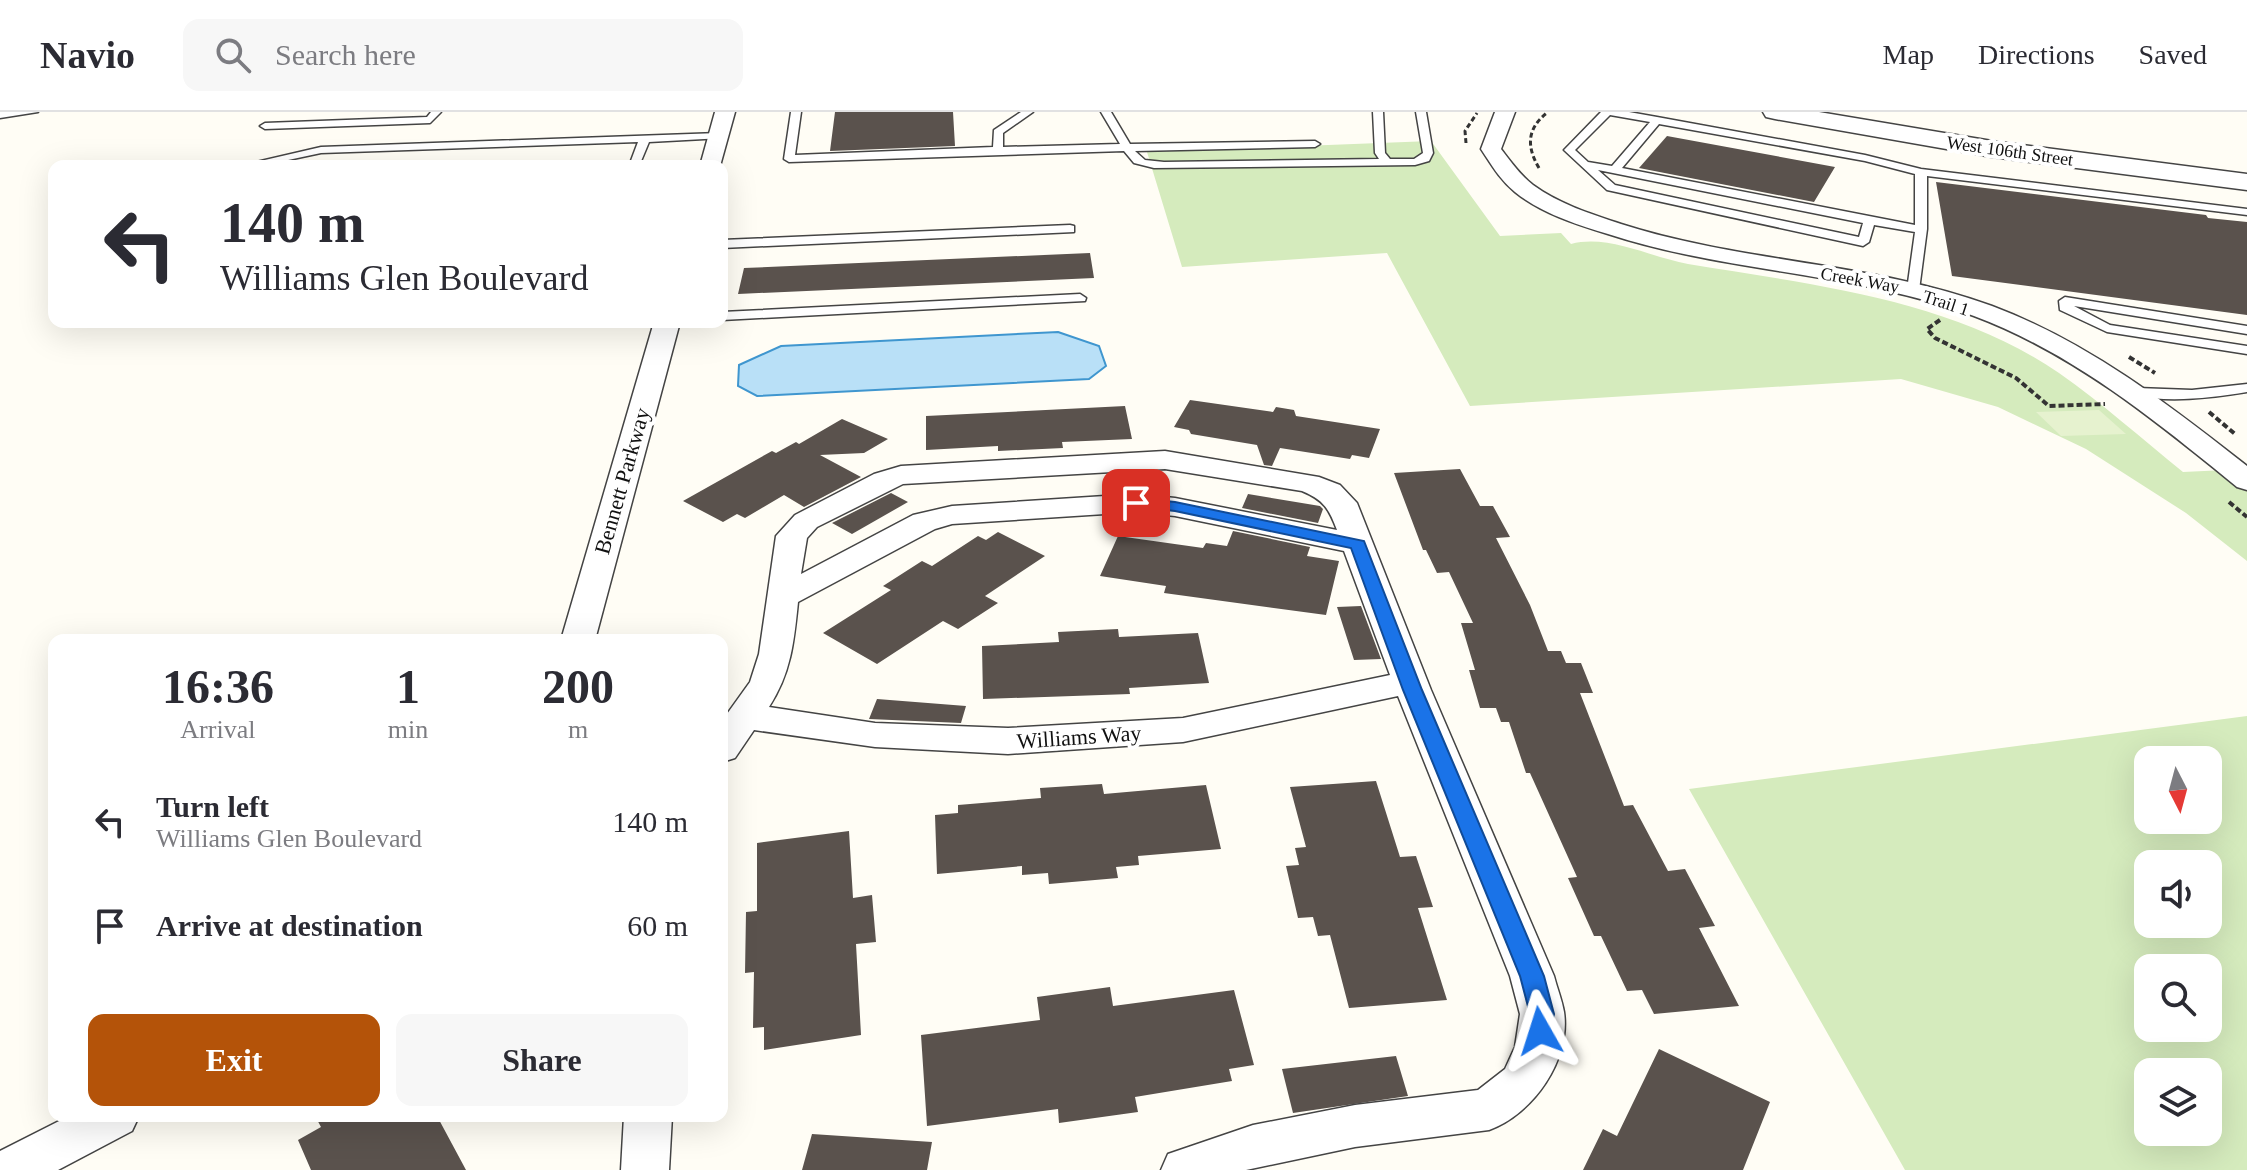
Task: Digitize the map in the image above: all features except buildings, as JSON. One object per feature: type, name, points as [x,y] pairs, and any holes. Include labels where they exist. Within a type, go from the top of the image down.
[{"type":"street","points":[[712,160],[725,112]]},
{"type":"street","name":"Creek Way","points":[[1505,112],[1491,149],[1517,183],[1564,212],[1618,232],[1683,249],[1913,290],[1982,311],[2064,346],[2137,392],[2247,481]]},
{"type":"street","name":"West 106th Street","points":[[1775,112],[1992,149],[2247,182]]},
{"type":"street","name":"West 106th Street","points":[[1828,112],[2022,143],[2247,171]]},
{"type":"street","name":"Bennett Parkway","points":[[580,634],[665,328]]},
{"type":"street","points":[[728,740],[767,683],[776,654],[787,555],[792,536],[806,521],[884,480],[901,475],[1165,460],[1309,483],[1329,491],[1342,503],[1410,682],[1532,976],[1542,1014],[1538,1047],[1522,1083],[1489,1109],[1355,1126],[1282,1140],[1253,1146],[1185,1170]]},
{"type":"street","points":[[782,597],[924,522],[952,515],[1136,503],[1175,507],[1358,544]]},
{"type":"street","name":"Williams Way","points":[[744,716],[875,735],[1008,741],[1183,730],[1410,682]]},
{"type":"street","points":[[11,1170],[103,1122]]},
{"type":"street","points":[[645,1170],[648,1122]]},
{"type":"lane","points":[[0,115],[33,112]]},
{"type":"lane","points":[[265,126],[430,120],[436,112]]},
{"type":"lane","points":[[796,112],[789,159],[1127,146],[1315,144]]},
{"type":"lane","points":[[998,150],[998,132],[1028,112]]},
{"type":"lane","points":[[1106,112],[1108,122],[1131,156],[1140,163],[1164,165],[1415,162],[1425,159],[1428,153],[1421,112]]},
{"type":"lane","points":[[1378,112],[1380,153],[1387,162]]},
{"type":"lane","points":[[1870,221],[1863,242],[1611,188],[1569,150],[1610,112],[1921,172],[2247,212]]},
{"type":"lane","points":[[1616,169],[1657,120]]},
{"type":"lane","points":[[273,160],[321,150],[719,136]]},
{"type":"lane","points":[[636,160],[645,138]]},
{"type":"lane","points":[[1584,164],[1921,229]]},
{"type":"lane","points":[[1913,290],[1921,229],[1921,172]]},
{"type":"lane","points":[[728,244],[1070,229]]},
{"type":"lane","points":[[728,316],[1080,298]]},
{"type":"lane","points":[[2247,330],[2065,301],[2065,307],[2107,328],[2247,350]]},
{"type":"lane","points":[[2137,392],[2159,395],[2215,393],[2247,388]]},
{"type":"path","points":[[1467,146],[1465,131],[1477,112]]},
{"type":"path","name":"Trail 1","points":[[1932,313],[1944,317],[1927,329],[1935,338],[2016,378],[2049,406],[2106,404],[2099,398]]},
{"type":"path","points":[[2198,404],[2238,437]]},
{"type":"path","points":[[2224,498],[2247,517]]},
{"type":"green space","points":[[1431,141],[1500,236],[1561,233],[1571,244],[1614,244],[1688,264],[1832,288],[1927,312],[2017,348],[2059,373],[2183,472],[2247,469],[2247,561],[2186,513],[2086,449],[1998,407],[1901,379],[1470,406],[1387,253],[1182,267],[1147,152]]},
{"type":"green space","points":[[2099,410],[2126,434],[2061,436],[2036,412]]},
{"type":"green space","points":[[2247,716],[2247,1170],[1905,1170],[1689,789]]},
{"type":"water","points":[[1058,332],[1099,346],[1106,366],[1089,379],[757,396],[738,386],[739,365],[781,346]]},
{"type":"route","points":[[1136,503],[1175,507],[1358,544],[1413,690],[1532,976],[1542,1014],[1540,1031]]}]
